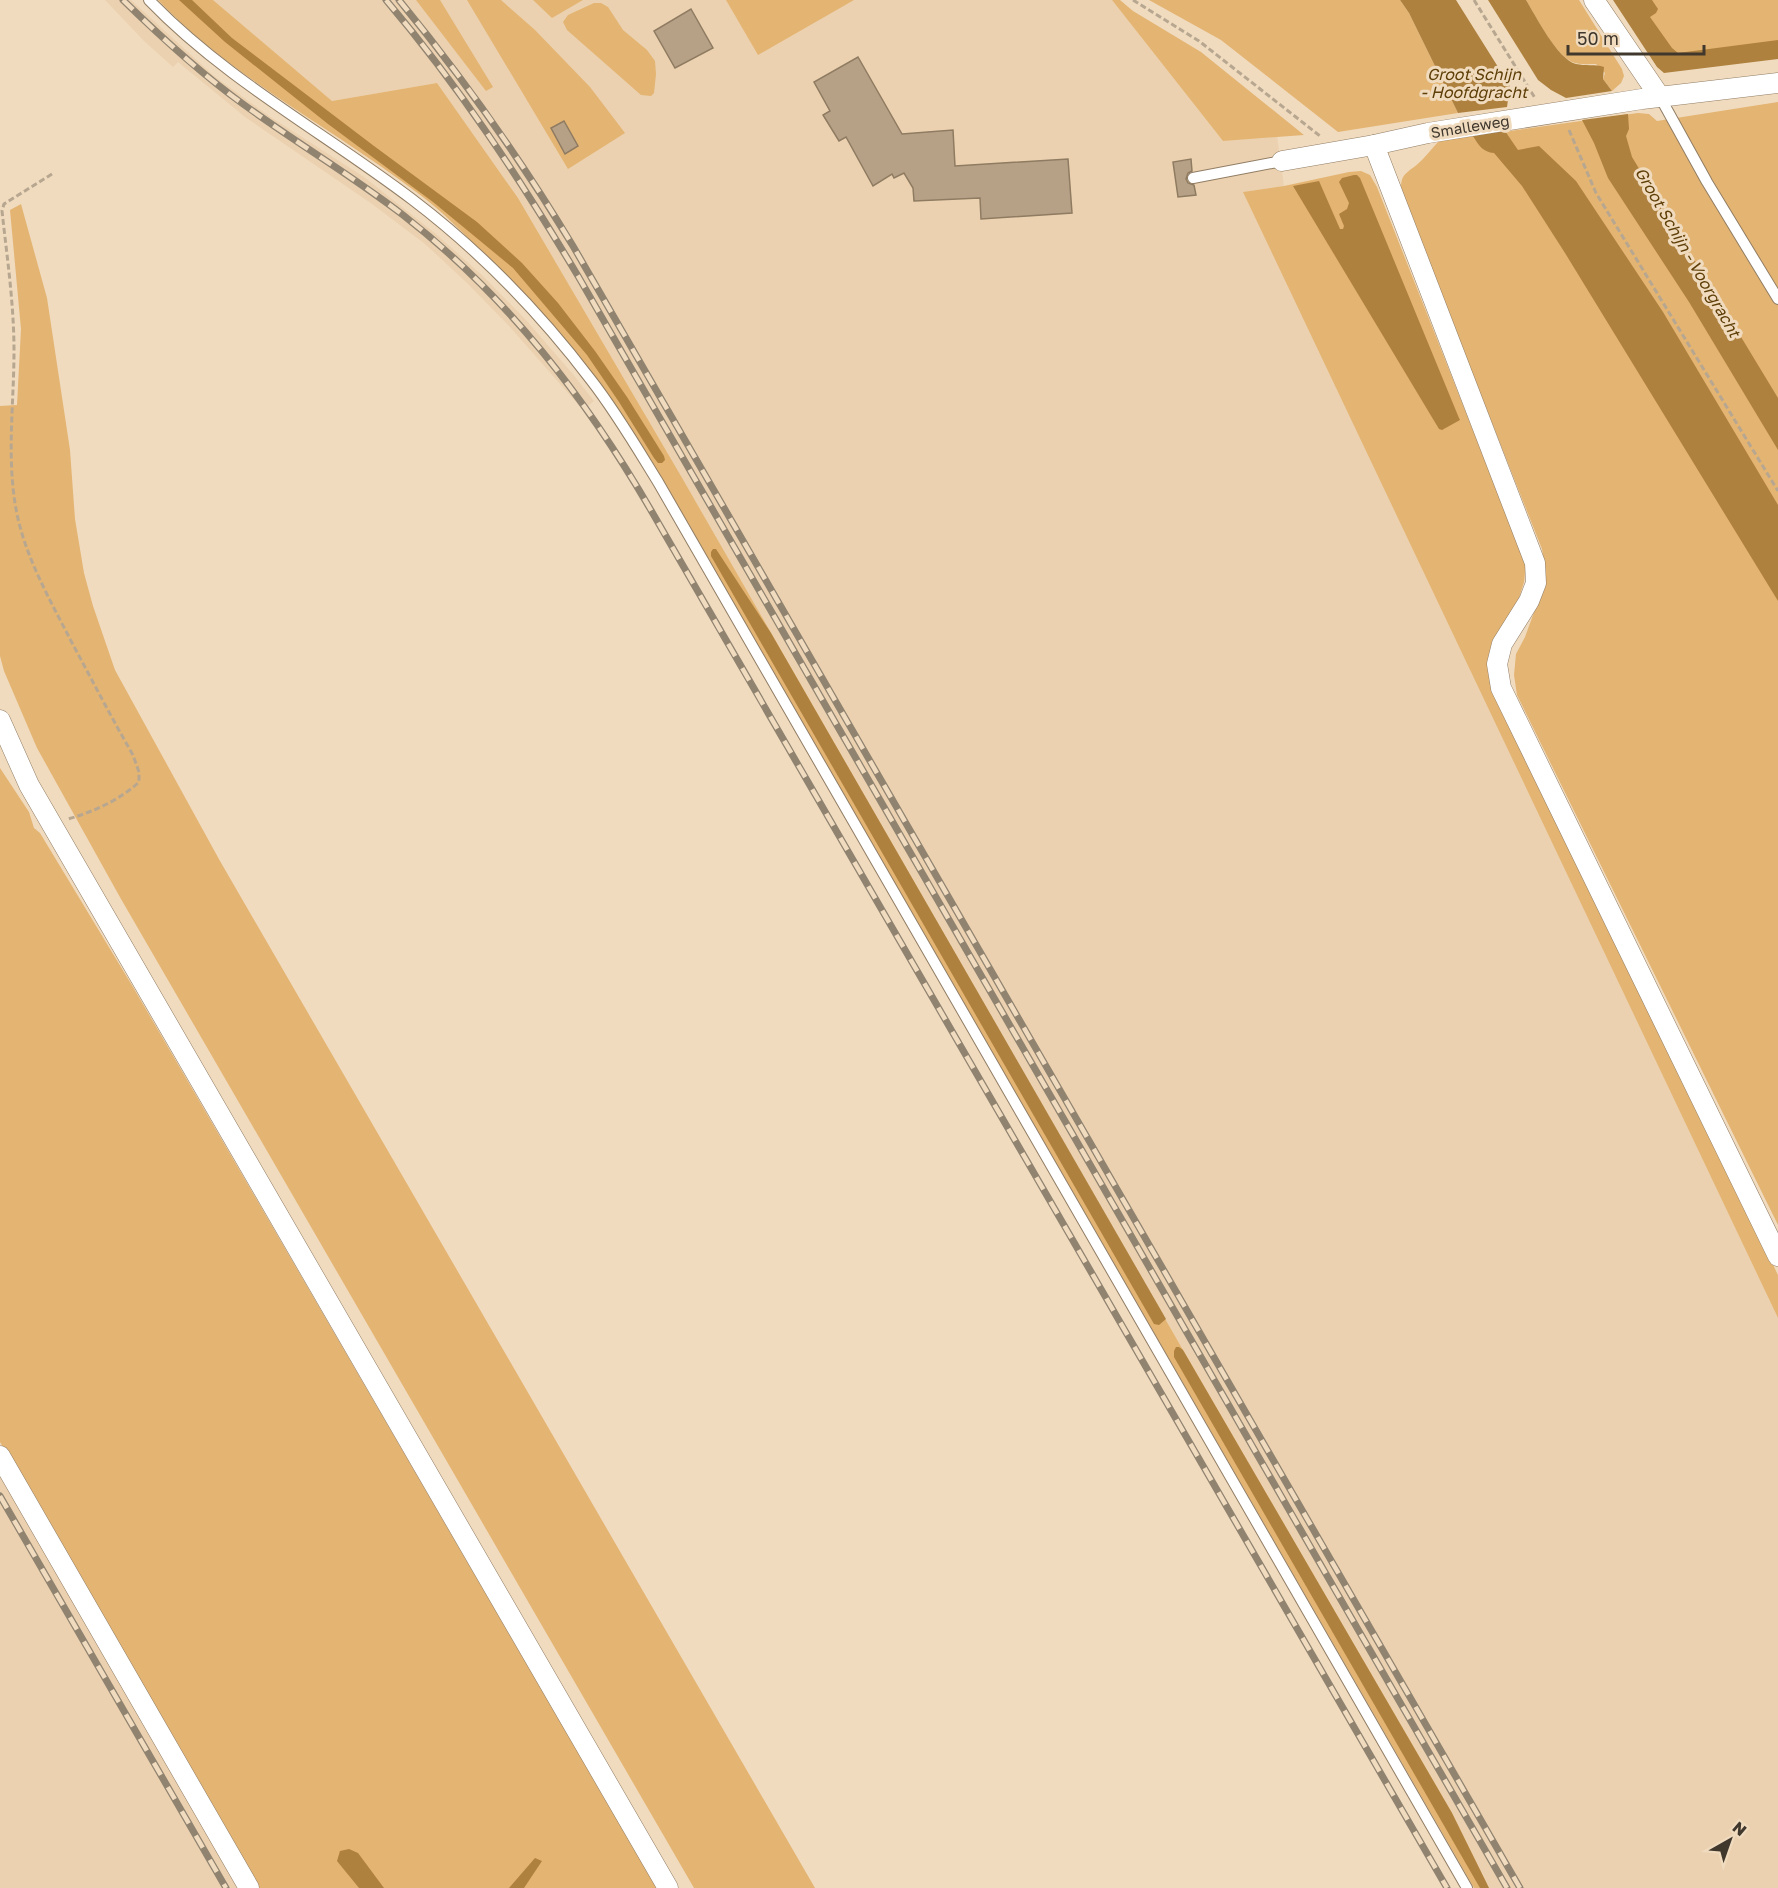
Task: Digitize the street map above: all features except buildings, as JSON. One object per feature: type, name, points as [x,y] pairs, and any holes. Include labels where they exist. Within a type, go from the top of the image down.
[{"type":"street","points":[[1594,0],[1651,98]]},
{"type":"street","name":"Smalleweg","points":[[1282,161],[1428,133],[1553,113],[1651,98],[1778,83]]},
{"type":"street","points":[[1374,145],[1534,563],[1536,583],[1502,644],[1497,664],[1501,688],[1778,1256]]},
{"type":"street","points":[[0,720],[29,784],[668,1888]]},
{"type":"street","points":[[0,1456],[249,1888]]},
{"type":"lane","points":[[149,0],[191,39],[269,100],[381,176],[450,230],[529,306],[570,353],[609,406],[670,503],[1467,1888]]},
{"type":"lane","points":[[1651,98],[1707,182],[1778,299]]},
{"type":"lane","points":[[1193,178],[1282,161]]},
{"type":"path","points":[[1132,0],[1199,41],[1274,98],[1337,151]]},
{"type":"path","points":[[1474,0],[1553,113],[1596,193],[1778,491]]},
{"type":"path","points":[[52,174],[4,204],[2,211],[12,303],[14,348],[10,453],[12,482],[26,543],[48,597],[133,755],[139,771],[139,782],[131,789],[87,813],[52,824]]},
{"type":"shaded area","points":[[105,0],[131,0],[214,76],[269,116],[364,177],[436,234],[483,276],[526,320],[594,401],[583,410],[509,326],[425,244],[372,204],[245,117],[178,62],[173,67],[144,41]]},
{"type":"shaded area","points":[[158,0],[213,0],[332,101],[437,83],[518,198],[681,476],[1452,1813],[1489,1888],[1474,1888],[669,491],[615,404],[569,343],[439,211],[386,170],[251,79],[187,28]]},
{"type":"shaded area","points":[[213,0],[533,0],[552,17],[583,0],[1112,0],[1223,141],[1277,136],[1284,186],[1244,192],[1778,1318],[1778,1888],[1489,1888],[1452,1813],[681,476],[518,198],[437,83],[332,101]]},
{"type":"shaded area","points":[[416,0],[440,0],[493,87],[486,91]]},
{"type":"shaded area","points":[[467,0],[501,0],[535,30],[590,87],[625,133],[568,169]]},
{"type":"shaded area","points":[[533,0],[583,0],[552,18]]},
{"type":"shaded area","points":[[726,0],[854,0],[758,55]]},
{"type":"shaded area","points":[[1112,0],[1120,0],[1133,11],[1201,52],[1304,135],[1223,141]]},
{"type":"shaded area","points":[[1149,0],[1400,0],[1409,13],[1458,113],[1338,132],[1221,40]]},
{"type":"shaded area","points":[[1526,0],[1579,0],[1622,69],[1624,76],[1621,83],[1612,91],[1603,79],[1605,73],[1596,64],[1572,62],[1558,51]]},
{"type":"shaded area","points":[[1629,0],[1778,0],[1778,46],[1678,60]]},
{"type":"shaded area","points":[[594,3],[601,3],[608,7],[623,30],[647,50],[655,61],[654,93],[651,96],[641,95],[567,30],[563,22],[568,15]]},
{"type":"shaded area","points":[[1778,102],[1778,1225],[1517,695],[1514,675],[1516,654],[1525,637],[1544,585],[1545,568],[1542,549],[1402,196],[1401,182],[1405,174],[1439,141],[1638,113],[1649,114],[1657,121]]},
{"type":"shaded area","points":[[1361,171],[1370,175],[1377,187],[1526,565],[1524,582],[1493,682],[1778,1275],[1778,1318],[1243,192]]},
{"type":"shaded area","points":[[21,204],[47,298],[70,450],[75,519],[84,573],[115,670],[220,861],[815,1888],[694,1888],[121,899],[37,748],[4,671],[0,656],[0,406],[17,405],[21,329],[10,210]]},
{"type":"shaded area","points":[[0,768],[29,812],[34,828],[40,833],[133,987],[657,1888],[257,1888],[0,1442]]},
{"type":"shaded area","points":[[0,1474],[240,1888],[0,1888]]},
{"type":"water","points":[[179,0],[192,0],[232,38],[477,222],[522,263],[558,303],[595,351],[627,397],[665,460],[658,463],[654,458],[587,355],[513,268],[433,202],[328,124],[225,42]]},
{"type":"water","name":"Groot Schijn - Hoofdgracht","points":[[1400,0],[1456,0],[1510,86],[1507,107],[1458,113],[1409,13]]},
{"type":"water","points":[[1488,0],[1526,0],[1554,46],[1576,64],[1604,67],[1603,79],[1612,91],[1566,98],[1551,90],[1538,80]]},
{"type":"water","points":[[1613,0],[1652,0],[1658,9],[1650,17],[1678,53],[1778,40],[1778,59],[1664,73],[1657,67]]},
{"type":"water","name":"Groot Schijn - Voorgracht","points":[[1628,114],[1629,129],[1626,136],[1632,157],[1778,398],[1778,450],[1689,302],[1608,178],[1582,120]]},
{"type":"water","points":[[1505,131],[1518,150],[1539,146],[1576,181],[1663,312],[1778,505],[1778,601],[1522,186],[1494,153],[1482,148],[1473,136]]},
{"type":"water","points":[[1354,175],[1360,178],[1460,420],[1442,430],[1439,429],[1293,186],[1319,181],[1340,229],[1343,229],[1339,214],[1347,209],[1349,203],[1339,182],[1342,178]]},
{"type":"water","points":[[713,549],[716,549],[771,633],[1166,1319],[1159,1325],[1154,1324],[711,556]]},
{"type":"water","points":[[1176,1347],[1183,1350],[1452,1813],[1489,1888],[1480,1888],[1174,1357]]},
{"type":"water","points":[[349,1849],[358,1853],[384,1888],[359,1888],[337,1861],[340,1851]]},
{"type":"water","points":[[535,1858],[542,1861],[524,1888],[509,1888]]},
{"type":"railway","points":[[123,0],[211,80],[383,200],[441,247],[511,315],[572,390],[600,429],[652,512],[1447,1888]]},
{"type":"railway","points":[[386,0],[439,66],[488,134],[578,276],[1507,1888]]},
{"type":"railway","points":[[399,0],[490,120],[533,182],[573,246],[1520,1888]]},
{"type":"railway","points":[[0,1496],[226,1888]]}]
